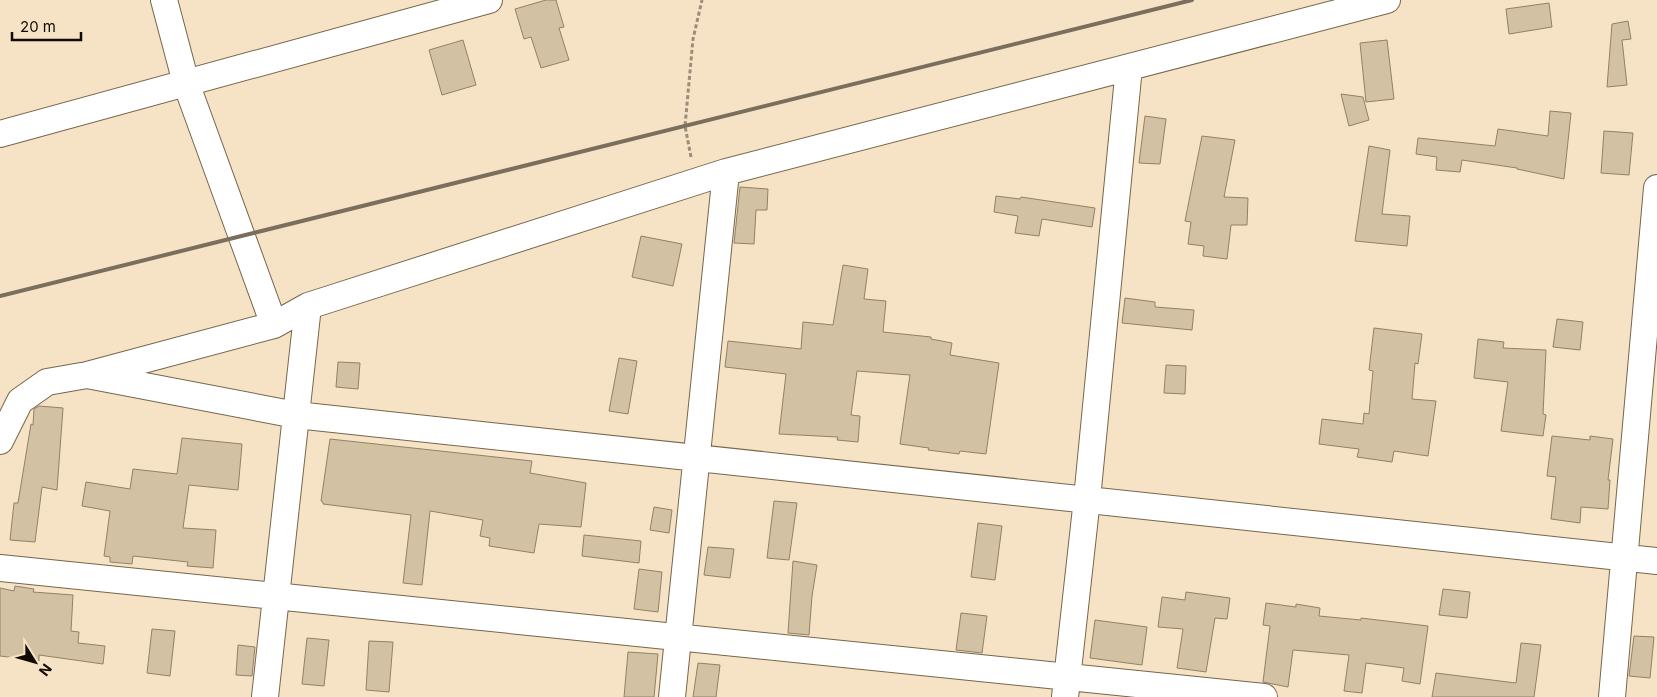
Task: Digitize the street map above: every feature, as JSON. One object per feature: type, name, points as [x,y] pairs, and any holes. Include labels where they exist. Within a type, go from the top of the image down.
[{"type":"street","points":[[164,0],[186,83],[274,325]]},
{"type":"street","points":[[0,134],[489,0]]},
{"type":"street","points":[[0,441],[20,400],[47,382],[87,375],[274,325],[308,306],[726,172],[1386,0]]},
{"type":"street","points":[[1066,687],[1087,499],[1129,67]]},
{"type":"street","points":[[672,697],[726,172]]},
{"type":"street","points":[[1612,697],[1654,257],[1657,188]]},
{"type":"street","points":[[265,697],[308,306]]},
{"type":"street","points":[[87,375],[296,415],[1657,561]]},
{"type":"street","points":[[0,568],[276,598],[678,637],[1066,687],[1264,697]]},
{"type":"path","points":[[696,182],[685,126],[693,39],[702,0]]},
{"type":"building","points":[[546,0],[556,0],[564,27],[559,28],[569,60],[541,68],[531,37],[524,39],[515,9]]},
{"type":"building","points":[[1549,3],[1552,27],[1509,34],[1506,9]]},
{"type":"building","points":[[1628,21],[1631,39],[1622,40],[1627,85],[1607,87],[1612,24]]},
{"type":"building","points":[[463,40],[476,85],[442,95],[429,50]]},
{"type":"building","points":[[1387,40],[1394,99],[1366,102],[1360,43]]},
{"type":"building","points":[[1341,94],[1363,97],[1369,120],[1349,126]]},
{"type":"building","points":[[1550,111],[1571,113],[1564,179],[1517,168],[1462,160],[1460,172],[1436,170],[1437,157],[1416,154],[1418,138],[1495,146],[1498,129],[1548,136]]},
{"type":"building","points":[[1145,116],[1166,119],[1160,164],[1139,163]]},
{"type":"building","points":[[1604,131],[1633,133],[1629,175],[1601,173]]},
{"type":"building","points":[[1202,136],[1235,140],[1224,197],[1248,198],[1247,225],[1231,225],[1227,259],[1203,256],[1204,246],[1188,244],[1191,222],[1185,221]]},
{"type":"building","points":[[1369,146],[1390,150],[1382,214],[1410,216],[1407,246],[1355,241]]},
{"type":"building","points":[[740,187],[768,189],[767,210],[756,210],[754,244],[734,243]]},
{"type":"building","points":[[996,196],[1020,199],[1021,197],[1095,208],[1092,227],[1042,219],[1039,236],[1015,233],[1018,216],[994,212]]},
{"type":"building","points":[[641,236],[682,244],[673,286],[632,277]]},
{"type":"building","points":[[843,265],[868,269],[864,299],[886,301],[883,332],[931,337],[931,339],[952,343],[950,355],[999,363],[986,454],[960,451],[959,454],[900,444],[910,375],[857,371],[851,415],[860,416],[858,442],[837,440],[838,437],[779,434],[786,374],[725,367],[728,341],[801,349],[803,322],[833,325]]},
{"type":"building","points":[[1125,298],[1155,302],[1155,307],[1194,310],[1192,330],[1122,323]]},
{"type":"building","points":[[1557,319],[1583,322],[1580,350],[1553,347]]},
{"type":"building","points":[[1374,328],[1422,334],[1418,364],[1415,363],[1412,399],[1436,401],[1428,456],[1394,451],[1392,462],[1357,457],[1359,449],[1319,444],[1322,419],[1363,424],[1364,413],[1369,414],[1373,371],[1369,370]]},
{"type":"building","points":[[1478,339],[1504,342],[1503,348],[1546,350],[1543,414],[1546,415],[1543,436],[1501,431],[1508,382],[1474,378]]},
{"type":"building","points":[[619,358],[637,361],[628,414],[609,411]]},
{"type":"building","points":[[338,362],[360,363],[358,389],[336,387]]},
{"type":"building","points":[[1166,365],[1186,366],[1185,394],[1164,393]]},
{"type":"building","points":[[39,406],[63,408],[57,490],[42,487],[35,542],[10,540],[14,503],[18,503],[31,424],[33,425],[34,409]]},
{"type":"building","points":[[1552,436],[1590,440],[1590,436],[1613,439],[1608,480],[1610,480],[1608,509],[1581,507],[1580,523],[1551,519],[1556,477],[1547,476]]},
{"type":"building","points":[[182,438],[242,444],[238,490],[189,485],[183,528],[216,530],[213,568],[187,566],[188,562],[133,556],[132,564],[110,562],[110,557],[104,556],[110,511],[82,506],[86,482],[130,489],[133,469],[177,474]]},
{"type":"building","points":[[330,439],[532,461],[530,473],[586,483],[581,527],[539,524],[534,553],[489,546],[490,538],[480,536],[483,520],[430,511],[422,585],[403,583],[411,515],[323,504],[321,501]]},
{"type":"building","points":[[774,501],[797,503],[789,560],[767,558]]},
{"type":"building","points":[[654,507],[672,510],[669,533],[650,530]]},
{"type":"building","points":[[978,523],[1002,526],[995,580],[971,577]]},
{"type":"building","points":[[584,535],[641,541],[639,563],[582,556]]},
{"type":"building","points":[[708,547],[734,549],[730,578],[704,575]]},
{"type":"building","points":[[793,561],[817,565],[809,635],[788,633]]},
{"type":"building","points":[[639,569],[662,572],[658,612],[634,609]]},
{"type":"building","points":[[15,586],[34,589],[33,592],[73,595],[71,631],[79,632],[78,643],[105,646],[103,664],[39,655],[39,661],[0,656],[0,588],[14,591]]},
{"type":"building","points":[[1443,589],[1470,592],[1467,618],[1439,615]]},
{"type":"building","points":[[1186,592],[1230,598],[1227,619],[1215,618],[1206,672],[1177,668],[1183,629],[1158,627],[1162,597],[1185,600]]},
{"type":"building","points":[[1266,603],[1296,607],[1296,604],[1320,608],[1319,616],[1361,620],[1361,618],[1428,626],[1420,684],[1402,681],[1404,668],[1366,663],[1362,693],[1344,691],[1349,655],[1293,650],[1288,687],[1263,682],[1270,626],[1263,625]]},
{"type":"building","points":[[961,613],[987,616],[982,653],[956,650]]},
{"type":"building","points":[[1095,620],[1147,627],[1142,665],[1090,658]]},
{"type":"building","points":[[152,629],[175,631],[170,676],[147,673]]},
{"type":"building","points":[[1634,636],[1654,637],[1650,678],[1629,676]]},
{"type":"building","points":[[307,638],[329,640],[324,686],[302,684]]},
{"type":"building","points":[[369,641],[393,642],[389,692],[366,690]]},
{"type":"building","points":[[1521,643],[1541,645],[1534,697],[1432,697],[1436,673],[1516,683]]},
{"type":"building","points":[[238,645],[255,647],[252,676],[236,675]]},
{"type":"building","points":[[628,652],[658,654],[654,697],[624,697]]},
{"type":"building","points":[[698,663],[720,665],[716,697],[693,697]]},
{"type":"railway","points":[[0,296],[1192,0]]}]
